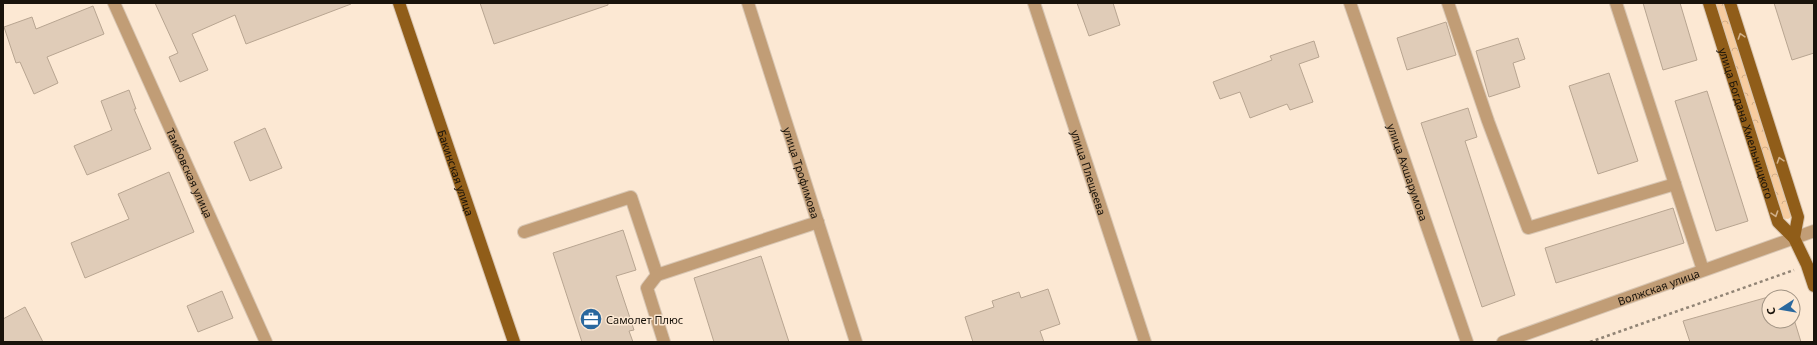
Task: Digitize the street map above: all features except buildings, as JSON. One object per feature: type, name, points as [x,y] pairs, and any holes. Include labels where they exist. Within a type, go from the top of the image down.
[{"type":"main road","name":"Бакинская улица","points":[[399,3],[514,342]]},
{"type":"main road","name":"улица Богдана Хмельницкого","points":[[1708,3],[1778,222],[1794,238],[1807,265],[1814,286]]},
{"type":"main road","name":"улица Богдана Хмельницкого","points":[[1730,3],[1798,217],[1794,238]]},
{"type":"street","name":"Тамбовская улица","points":[[114,3],[266,342]]},
{"type":"street","name":"улица Трофимова","points":[[748,3],[856,342]]},
{"type":"street","name":"улица Плещеева","points":[[1034,3],[1145,342]]},
{"type":"street","name":"улица Ахшарумова","points":[[1350,3],[1467,342]]},
{"type":"street","points":[[1448,3],[1488,121],[1528,228],[1675,184]]},
{"type":"street","points":[[1616,3],[1703,270]]},
{"type":"street","points":[[524,232],[631,197],[657,275]]},
{"type":"street","points":[[664,342],[647,288],[657,275],[818,222]]},
{"type":"street","name":"Волжская улица","points":[[1503,342],[1814,231]]},
{"type":"path","points":[[1590,342],[1807,265]]},
{"type":"green space","points":[[1713,3],[1726,3],[1793,216],[1788,219],[1782,218]]},
{"type":"place","name":"Самолет Плюс","points":[[591,319]]}]
